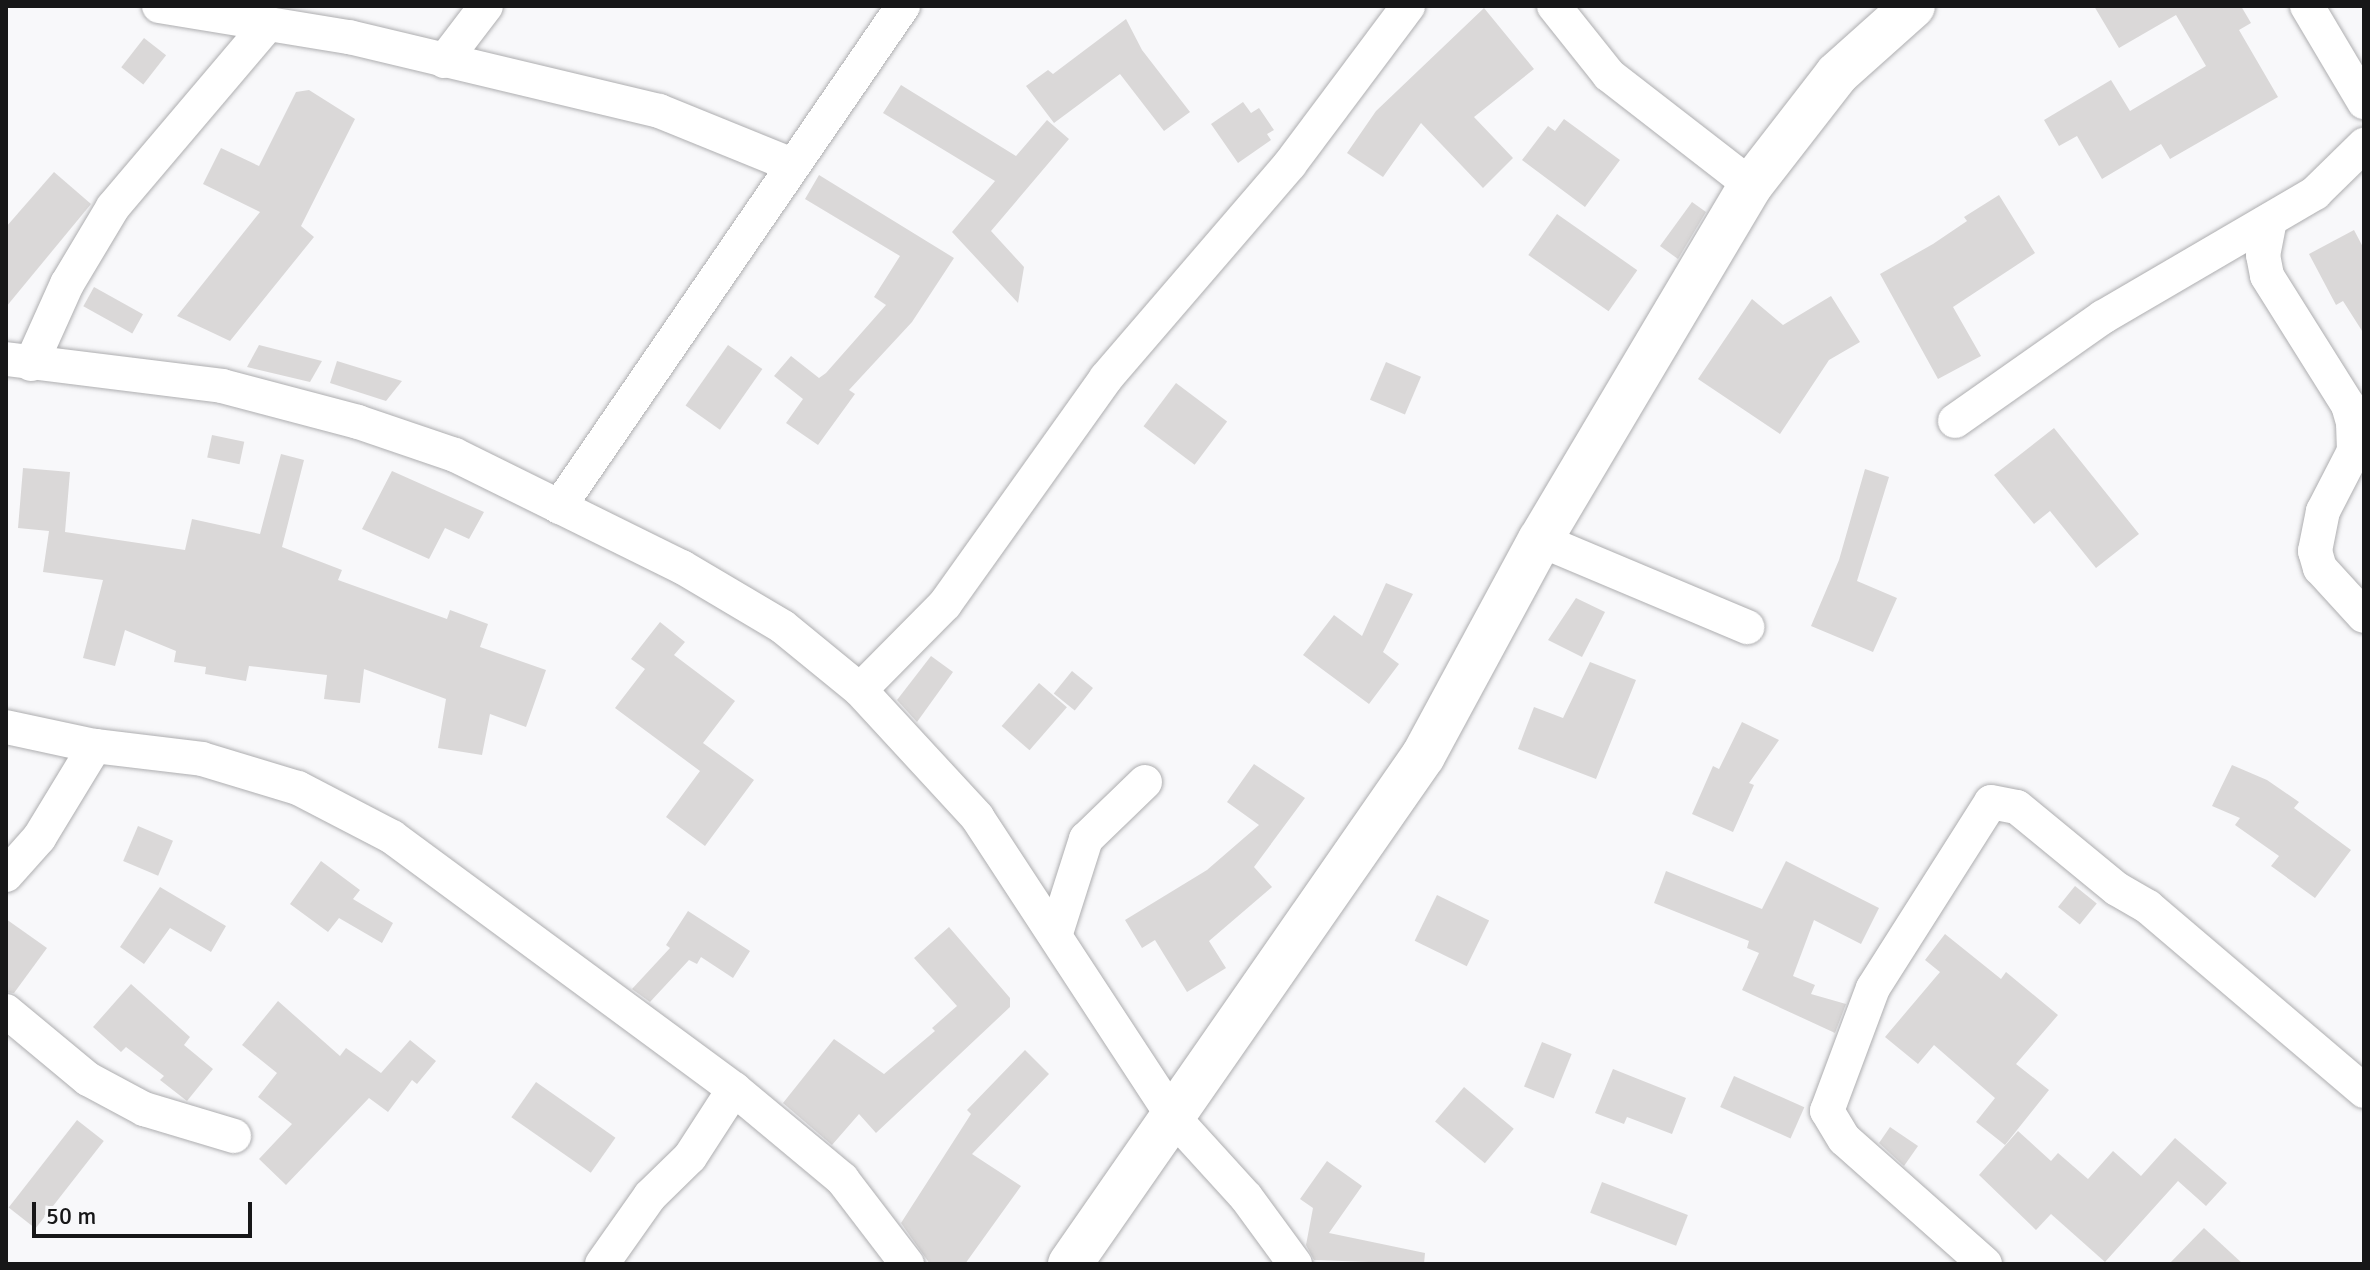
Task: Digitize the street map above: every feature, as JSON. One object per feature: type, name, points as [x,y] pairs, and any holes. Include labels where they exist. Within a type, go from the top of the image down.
[{"type":"street","points":[[159,6],[268,24],[659,111],[792,165]]},
{"type":"street","points":[[444,61],[486,6]]},
{"type":"street","points":[[559,507],[903,6]]},
{"type":"street","points":[[860,690],[945,604],[1106,378],[1290,164],[1408,6]]},
{"type":"street","points":[[1554,6],[1609,75],[1751,185]]},
{"type":"street","points":[[1070,1264],[1423,756],[1540,540],[1751,185],[1837,74],[1913,6]]},
{"type":"street","points":[[2307,6],[2364,102]]},
{"type":"street","points":[[268,24],[113,207],[18,361],[222,386],[358,422],[455,455],[682,567],[783,627],[860,690],[977,817],[1056,933],[1174,1118],[1246,1197],[1295,1264]]},
{"type":"street","points":[[1955,421],[2103,317],[2315,193],[2364,145]]},
{"type":"street","points":[[2270,220],[2263,255],[2267,276],[2348,405],[2353,423],[2354,451],[2323,511],[2315,551],[2320,568],[2364,616]]},
{"type":"street","points":[[1540,540],[1747,627]]},
{"type":"street","points":[[6,727],[95,746],[202,759],[271,780],[392,837],[734,1089],[842,1179],[907,1264]]},
{"type":"street","points":[[6,875],[39,838],[95,746]]},
{"type":"street","points":[[1056,933],[1086,839],[1145,782]]},
{"type":"street","points":[[1985,1264],[1844,1139],[1827,1111],[1873,988],[1991,802],[2017,807],[2117,889],[2148,907],[2364,1091]]},
{"type":"street","points":[[6,1011],[88,1079],[144,1109],[234,1136]]},
{"type":"street","points":[[602,1264],[650,1196],[690,1157],[734,1089]]},
{"type":"building","points":[[2094,6],[2241,6],[2251,23],[2239,30],[2278,97],[2170,159],[2161,144],[2102,179],[2077,136],[2059,146],[2044,120],[2111,80],[2130,111],[2206,66],[2176,15],[2119,48]]},
{"type":"building","points":[[1484,8],[1534,69],[1474,117],[1513,158],[1483,188],[1421,123],[1383,177],[1347,153],[1376,111]]},
{"type":"building","points":[[1126,19],[1142,50],[1190,112],[1164,131],[1120,74],[1054,123],[1026,86],[1048,70],[1053,74]]},
{"type":"building","points":[[144,38],[166,55],[143,84],[121,67]]},
{"type":"building","points":[[901,85],[1016,156],[1047,120],[1069,139],[991,231],[1024,267],[1018,303],[952,232],[995,181],[883,113]]},
{"type":"building","points":[[309,90],[355,119],[301,226],[314,237],[230,341],[177,316],[260,212],[203,184],[221,148],[259,166],[296,92]]},
{"type":"building","points":[[1243,102],[1251,113],[1259,108],[1274,130],[1267,134],[1271,140],[1238,163],[1211,124]]},
{"type":"building","points":[[1564,119],[1620,160],[1585,207],[1522,160],[1548,126],[1555,131]]},
{"type":"building","points":[[54,172],[91,204],[6,307],[6,227]]},
{"type":"building","points":[[819,175],[954,258],[912,322],[849,390],[855,394],[818,445],[786,423],[803,399],[774,376],[791,356],[819,378],[826,373],[886,305],[874,297],[900,256],[805,199]]},
{"type":"building","points":[[1999,195],[2035,253],[1953,307],[1981,356],[1938,379],[1880,274],[1933,244],[1967,221],[1964,217]]},
{"type":"building","points":[[1692,202],[1706,212],[1678,259],[1660,246]]},
{"type":"building","points":[[1557,214],[1637,270],[1609,311],[1528,255]]},
{"type":"building","points":[[2354,230],[2364,249],[2364,334],[2343,301],[2336,305],[2309,254]]},
{"type":"building","points":[[94,287],[143,314],[132,333],[83,306]]},
{"type":"building","points":[[1831,296],[1860,342],[1829,360],[1780,434],[1698,379],[1752,299],[1783,325]]},
{"type":"building","points":[[259,345],[322,361],[310,382],[247,367]]},
{"type":"building","points":[[728,345],[762,369],[720,430],[686,406]]},
{"type":"building","points":[[337,361],[402,381],[386,401],[330,383]]},
{"type":"building","points":[[1386,362],[1421,377],[1405,415],[1370,400]]},
{"type":"building","points":[[1176,383],[1227,422],[1195,465],[1144,426]]},
{"type":"building","points":[[2054,428],[2139,534],[2096,568],[2050,511],[2034,524],[1994,475]]},
{"type":"building","points":[[212,435],[244,442],[239,464],[207,457]]},
{"type":"building","points":[[281,454],[304,460],[282,547],[342,570],[338,580],[447,619],[450,610],[488,624],[480,647],[546,670],[526,727],[490,714],[482,755],[438,748],[446,699],[364,669],[360,703],[324,699],[327,675],[249,666],[246,681],[205,674],[206,667],[174,662],[176,651],[125,630],[115,666],[83,658],[103,580],[43,572],[49,531],[18,528],[23,468],[70,472],[65,532],[185,550],[192,519],[260,534]]},
{"type":"building","points":[[1865,469],[1889,477],[1857,581],[1897,598],[1873,652],[1811,626],[1839,560]]},
{"type":"building","points":[[392,471],[484,512],[469,539],[445,528],[429,559],[362,529]]},
{"type":"building","points":[[1386,583],[1413,594],[1383,652],[1399,664],[1369,704],[1303,655],[1334,615],[1362,636]]},
{"type":"building","points":[[1576,598],[1605,612],[1582,657],[1548,640]]},
{"type":"building","points":[[660,622],[685,642],[674,655],[735,701],[703,743],[754,780],[705,846],[666,817],[700,771],[615,708],[645,669],[631,659]]},
{"type":"building","points":[[931,656],[953,672],[917,722],[897,700]]},
{"type":"building","points":[[1590,662],[1636,680],[1596,779],[1518,749],[1534,707],[1563,718]]},
{"type":"building","points":[[1072,671],[1093,688],[1075,711],[1054,694]]},
{"type":"building","points":[[1039,683],[1067,707],[1030,750],[1002,726]]},
{"type":"building","points":[[1742,722],[1779,740],[1749,783],[1754,785],[1733,832],[1692,814],[1713,766],[1719,769]]},
{"type":"building","points":[[1254,764],[1305,798],[1254,867],[1272,887],[1209,941],[1226,968],[1187,992],[1155,940],[1142,948],[1125,920],[1207,870],[1259,825],[1227,802]]},
{"type":"building","points":[[2232,765],[2267,780],[2299,802],[2294,808],[2351,850],[2315,898],[2271,866],[2279,856],[2235,825],[2240,818],[2212,806]]},
{"type":"building","points":[[138,826],[173,841],[158,876],[123,861]]},
{"type":"building","points":[[321,861],[360,890],[353,899],[393,923],[382,943],[339,918],[328,932],[290,904]]},
{"type":"building","points":[[1786,861],[1879,908],[1861,944],[1814,920],[1793,976],[1815,985],[1811,994],[1846,1004],[1835,1033],[1742,990],[1759,953],[1747,948],[1749,941],[1654,903],[1666,871],[1762,909]]},
{"type":"building","points":[[2075,886],[2097,904],[2080,925],[2058,907]]},
{"type":"building","points":[[160,887],[226,926],[211,952],[170,928],[144,964],[120,947]]},
{"type":"building","points":[[1437,895],[1489,920],[1467,966],[1415,941]]},
{"type":"building","points":[[688,911],[750,951],[733,978],[701,957],[697,964],[689,960],[650,1002],[632,989],[670,948],[666,945]]},
{"type":"building","points":[[6,919],[47,948],[14,993],[6,992]]},
{"type":"building","points":[[949,927],[1010,998],[1010,1007],[876,1133],[859,1114],[832,1145],[783,1103],[834,1039],[884,1074],[935,1031],[932,1028],[957,1006],[914,958]]},
{"type":"building","points":[[1945,934],[2001,979],[2006,972],[2058,1015],[2016,1064],[2049,1090],[2005,1145],[1976,1122],[1995,1098],[1934,1045],[1918,1064],[1885,1037],[1940,972],[1925,960]]},
{"type":"building","points":[[131,984],[190,1037],[184,1045],[213,1069],[187,1101],[160,1080],[164,1076],[126,1047],[121,1052],[93,1027]]},
{"type":"building","points":[[278,1001],[340,1056],[346,1048],[381,1073],[410,1040],[436,1061],[417,1084],[412,1080],[388,1112],[369,1098],[286,1185],[259,1159],[292,1124],[258,1097],[277,1073],[242,1045]]},
{"type":"building","points":[[1542,1042],[1572,1054],[1554,1098],[1524,1087]]},
{"type":"building","points":[[1025,1050],[1049,1074],[972,1154],[1021,1186],[965,1264],[930,1264],[901,1223],[971,1114],[967,1110]]},
{"type":"building","points":[[1613,1069],[1686,1098],[1672,1134],[1627,1117],[1624,1124],[1595,1113]]},
{"type":"building","points":[[1734,1076],[1804,1107],[1791,1138],[1720,1107]]},
{"type":"building","points":[[536,1082],[615,1138],[591,1173],[511,1117]]},
{"type":"building","points":[[1464,1087],[1514,1129],[1485,1163],[1435,1121]]},
{"type":"building","points":[[77,1120],[104,1141],[35,1228],[9,1207]]},
{"type":"building","points":[[1890,1127],[1918,1146],[1904,1166],[1879,1143]]},
{"type":"building","points":[[2018,1131],[2051,1161],[2058,1153],[2088,1179],[2113,1151],[2141,1176],[2175,1138],[2227,1183],[2206,1206],[2178,1181],[2105,1262],[2051,1214],[2036,1230],[1979,1175]]},
{"type":"building","points":[[1327,1161],[1362,1186],[1329,1233],[1425,1253],[1424,1264],[1314,1260],[1306,1245],[1313,1208],[1300,1199]]},
{"type":"building","points":[[1602,1182],[1688,1215],[1676,1246],[1590,1213]]},
{"type":"building","points":[[2204,1228],[2243,1264],[2169,1264]]}]
